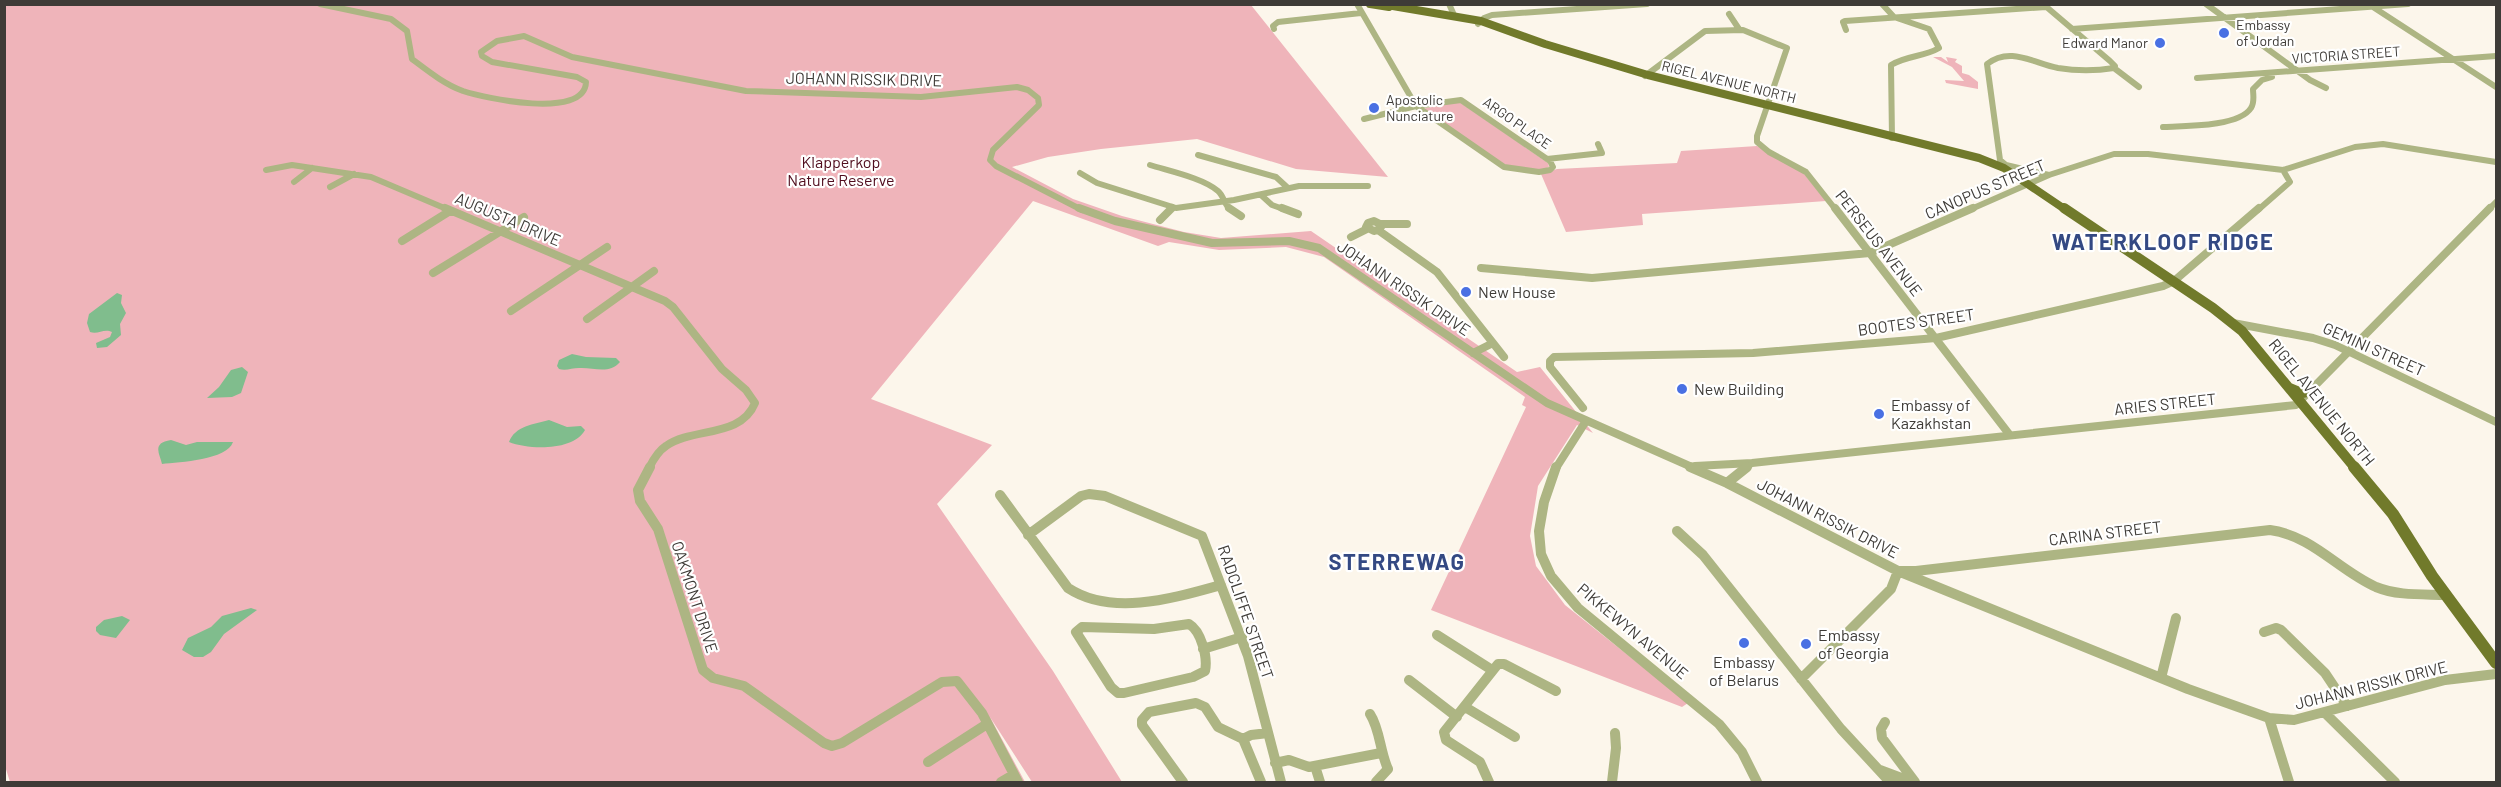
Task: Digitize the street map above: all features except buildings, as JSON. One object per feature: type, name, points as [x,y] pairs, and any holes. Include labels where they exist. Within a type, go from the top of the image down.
[{"type":"main road","name":"RIGEL AVENUE NORTH","points":[[1370,4],[1479,22]]},
{"type":"main road","name":"RIGEL AVENUE NORTH","points":[[1382,4],[1479,22],[1646,75],[1978,160],[2029,186],[2174,281],[2233,323],[2392,514],[2446,595],[2496,663]]},
{"type":"main road","points":[[2287,386],[2302,393],[2312,391]]},
{"type":"street","name":"JOHANN RISSIK DRIVE","points":[[320,4],[391,19],[401,24],[408,33],[412,59],[441,80],[461,90],[538,105],[573,98],[583,92],[586,82],[577,77],[492,62],[482,56],[481,52],[486,47],[508,37],[528,37],[572,57],[746,91],[921,97],[1006,87],[1023,88],[1038,98],[1039,105],[993,150],[991,162],[1024,181],[1088,213],[1156,224],[1212,243],[1288,242],[1318,248],[1538,398],[1728,483],[1898,571],[2161,678],[2269,718],[2294,720],[2445,680],[2496,674]]},
{"type":"street","points":[[1357,4],[1417,108],[1364,119]]},
{"type":"street","points":[[1449,4],[1450,16]]},
{"type":"street","points":[[1479,22],[1492,15],[1647,4]]},
{"type":"street","points":[[1882,4],[1894,17],[1929,29],[1938,45],[1938,50],[1910,56],[1890,67],[1893,137]]},
{"type":"street","points":[[2206,4],[2316,84],[2326,88]]},
{"type":"street","points":[[2072,29],[2408,4]]},
{"type":"street","points":[[1846,30],[1844,21],[2044,6],[2115,65],[2114,68]]},
{"type":"street","points":[[2371,6],[2496,87]]},
{"type":"street","points":[[1274,29],[1274,24],[1278,22],[1361,13]]},
{"type":"street","points":[[1729,14],[1739,29]]},
{"type":"street","points":[[1929,29],[1936,14]]},
{"type":"street","points":[[1646,75],[1705,31],[1739,29],[1755,33],[1787,48],[1767,106]]},
{"type":"street","points":[[2049,176],[2007,165],[2000,160],[1987,64],[1994,59],[2008,56],[2061,68],[2114,68],[2139,87]]},
{"type":"street","name":"VICTORIA STREET","points":[[2197,78],[2496,56]]},
{"type":"street","points":[[2163,128],[2219,123],[2239,117],[2252,109],[2252,91],[2262,80],[2298,71]]},
{"type":"street","name":"ARGO PLACE","points":[[1461,100],[1547,159],[1553,167],[1546,171],[1531,172],[1504,167],[1417,108],[1461,100]]},
{"type":"street","name":"PERSEUS AVENUE","points":[[1767,106],[1757,142],[1808,173],[2010,434]]},
{"type":"street","points":[[1547,159],[1602,153],[1598,144]]},
{"type":"street","name":"CANOPUS STREET","points":[[1481,268],[1592,278],[1870,253],[2049,176],[2106,155],[2123,153],[2283,170],[2355,147],[2377,144],[2496,162]]},
{"type":"street","points":[[1198,155],[1276,177],[1288,188]]},
{"type":"street","name":"AUGUSTA DRIVE","points":[[266,170],[289,165],[371,177],[669,303],[713,356]]},
{"type":"street","points":[[1150,165],[1191,178],[1220,191],[1231,211],[1240,216]]},
{"type":"street","points":[[294,182],[312,168]]},
{"type":"street","name":"BOOTES STREET","points":[[1583,408],[1550,367],[1550,361],[1554,357],[1753,353],[1936,338],[2153,289],[2174,281],[2288,184],[2289,177],[2283,170]]},
{"type":"street","points":[[1080,173],[1097,183],[1172,208],[1224,202],[1305,185],[1368,186]]},
{"type":"street","points":[[330,187],[354,174]]},
{"type":"street","points":[[1261,195],[1272,205],[1298,214]]},
{"type":"street","points":[[2301,403],[2496,202]]},
{"type":"street","points":[[1156,224],[1172,208]]},
{"type":"street","points":[[402,241],[450,211]]},
{"type":"street","points":[[432,273],[524,217]]},
{"type":"street","points":[[1351,237],[1367,228],[1407,224]]},
{"type":"street","points":[[1379,227],[1437,272],[1504,357]]},
{"type":"street","points":[[511,311],[607,247]]},
{"type":"street","points":[[587,319],[654,271]]},
{"type":"street","name":"GEMINI STREET","points":[[2233,323],[2313,338],[2349,352],[2496,422]]},
{"type":"street","points":[[1473,353],[1493,343]]},
{"type":"street","name":"OAKMONT DRIVE","points":[[713,356],[717,363],[752,396],[755,403],[753,411],[737,424],[667,445],[658,452],[637,494],[658,529],[703,670],[710,676],[744,686],[828,745],[842,743],[942,682],[950,680],[962,684],[1007,759],[1016,779]]},
{"type":"street","name":"ARIES STREET","points":[[1686,464],[1708,467],[1752,463],[2010,434],[2289,407],[2301,403]]},
{"type":"street","name":"PIKKEWYN AVENUE","points":[[1586,421],[1555,467],[1546,488],[1539,541],[1546,566],[1559,587],[1578,608],[1719,724],[1742,752],[1756,783]]},
{"type":"street","points":[[1728,483],[1740,470],[1752,463]]},
{"type":"street","points":[[1000,495],[1068,588],[1079,597],[1096,601],[1155,602],[1221,585]]},
{"type":"street","name":"RADCLIFFE STREET","points":[[1028,535],[1081,496],[1104,496],[1199,533],[1204,539],[1242,638],[1281,783]]},
{"type":"street","name":"CARINA STREET","points":[[1898,571],[1917,571],[2278,530],[2299,538],[2364,580],[2384,590],[2446,595]]},
{"type":"street","points":[[1677,531],[1703,555],[1801,679],[1890,783]]},
{"type":"street","points":[[1801,679],[1891,589],[1898,571]]},
{"type":"street","points":[[2161,678],[2176,618]]},
{"type":"street","points":[[1189,624],[1194,627],[1203,649],[1207,665],[1202,674],[1139,692],[1118,693],[1111,687],[1076,630],[1082,627],[1155,629],[1189,624]]},
{"type":"street","points":[[2264,632],[2276,628],[2282,630],[2325,673],[2347,706]]},
{"type":"street","points":[[1437,635],[1492,670]]},
{"type":"street","points":[[1203,649],[1242,638]]},
{"type":"street","points":[[1489,783],[1485,769],[1480,762],[1445,737],[1444,732],[1498,664],[1504,664],[1556,691]]},
{"type":"street","points":[[1409,680],[1457,717]]},
{"type":"street","points":[[1183,783],[1142,725],[1141,719],[1143,715],[1196,702],[1205,706],[1218,727],[1243,739],[1261,778],[1261,783]]},
{"type":"street","points":[[1465,707],[1515,737]]},
{"type":"street","points":[[2325,713],[2395,783]]},
{"type":"street","points":[[1370,714],[1374,720],[1381,753],[1388,769],[1376,783]]},
{"type":"street","points":[[2269,718],[2289,783]]},
{"type":"street","points":[[1885,722],[1881,729],[1882,738],[1913,783]]},
{"type":"street","points":[[928,762],[987,724]]},
{"type":"street","points":[[1243,739],[1251,735],[1268,733]]},
{"type":"street","points":[[1612,783],[1617,748],[1615,733]]},
{"type":"street","points":[[1275,763],[1289,759],[1302,766],[1315,766],[1381,753]]},
{"type":"street","points":[[1315,766],[1320,783]]},
{"type":"street","points":[[1876,769],[1913,783]]},
{"type":"street","points":[[1001,783],[1016,779]]},
{"type":"green space","name":"Klapperkop Nature Reserve","points":[[5,4],[1251,5],[1388,177],[1296,169],[1197,139],[1048,157],[1012,167],[1073,199],[1122,216],[1184,232],[1221,238],[1311,231],[1517,372],[1540,367],[1593,433],[1577,425],[1538,486],[1530,536],[1536,566],[1565,605],[1688,703],[1682,707],[1431,610],[1526,407],[1522,405],[1525,397],[1324,257],[1286,247],[1219,250],[1169,242],[1158,246],[1033,201],[871,399],[992,445],[937,504],[1053,671],[1122,782],[1032,782],[990,717],[1025,782],[10,782],[5,766]]},
{"type":"green space","points":[[1933,57],[1941,57],[1948,62],[1946,57],[1957,59],[1955,62],[1962,66],[1962,73],[1978,82],[1978,89],[1946,83],[1945,80],[1964,81],[1952,67]]},
{"type":"green space","points":[[1455,101],[1548,163],[1549,167],[1539,171],[1505,166],[1422,109]]},
{"type":"green space","points":[[1757,146],[1801,170],[1826,201],[1642,214],[1643,225],[1566,232],[1541,174],[1557,169],[1677,163],[1681,151]]},
{"type":"shaded area","points":[[117,293],[122,295],[121,303],[126,313],[120,324],[121,335],[107,347],[97,348],[96,343],[110,337],[112,332],[90,332],[87,323],[89,314]]},
{"type":"shaded area","points":[[572,354],[616,358],[620,362],[616,366],[601,370],[559,369],[557,366],[559,360]]},
{"type":"shaded area","points":[[242,367],[248,372],[241,393],[232,397],[207,398],[219,387],[231,370]]},
{"type":"shaded area","points":[[549,420],[567,427],[581,426],[585,430],[571,442],[550,447],[518,445],[509,442],[520,429]]},
{"type":"shaded area","points":[[171,440],[186,445],[197,442],[233,442],[222,453],[213,456],[162,464],[159,446]]},
{"type":"shaded area","points":[[251,608],[257,610],[224,634],[211,652],[203,657],[194,657],[182,650],[188,638],[211,627],[222,616]]},
{"type":"shaded area","points":[[122,616],[130,620],[116,638],[100,635],[96,631],[96,627],[104,620]]},
{"type":"place","name":"Embassy of Jordan","points":[[2224,33]]},
{"type":"place","name":"Edward Manor","points":[[2160,43]]},
{"type":"place","name":"Apostolic Nunciature","points":[[1374,108]]},
{"type":"place","name":"New House","points":[[1466,292]]},
{"type":"place","name":"New Building","points":[[1682,389]]},
{"type":"place","name":"Embassy of Kazakhstan","points":[[1879,414]]},
{"type":"place","name":"Embassy of Belarus","points":[[1744,643]]},
{"type":"place","name":"Embassy of Georgia","points":[[1806,644]]},
{"type":"district","name":"WATERKLOOF RIDGE","points":[[2163,242]]},
{"type":"district","name":"STERREWAG","points":[[1397,562]]}]
